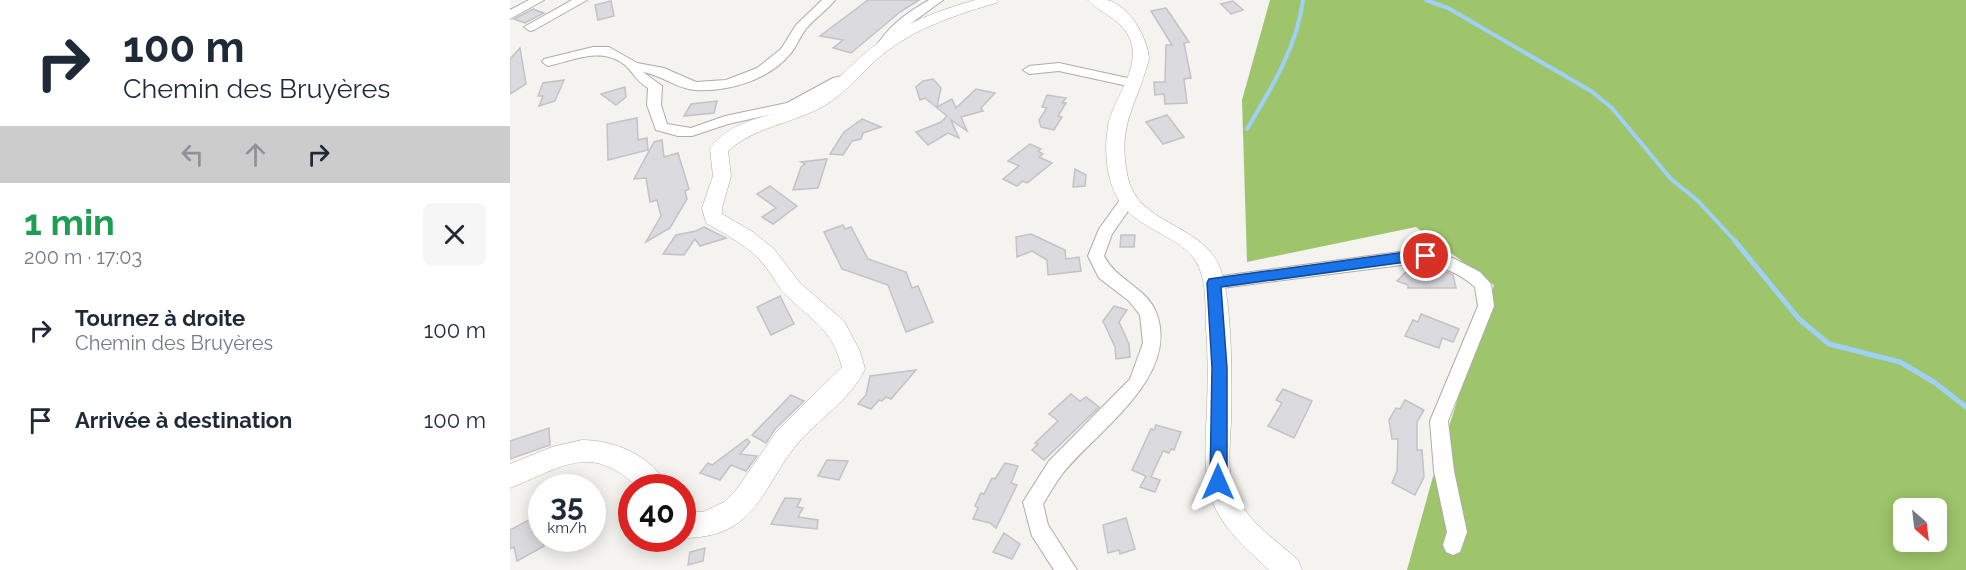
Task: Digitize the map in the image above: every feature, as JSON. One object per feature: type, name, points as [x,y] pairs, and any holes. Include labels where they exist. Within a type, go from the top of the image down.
[{"type":"street","points":[[510,15],[538,0]]},
{"type":"street","points":[[530,27],[581,0]]},
{"type":"street","points":[[548,62],[593,51],[609,51],[635,67],[659,71],[694,86],[728,84],[775,62],[786,51],[800,28],[829,0]]},
{"type":"street","points":[[880,50],[883,42],[906,21],[938,0]]},
{"type":"street","points":[[696,526],[716,520],[739,508],[786,439],[838,391],[854,369],[849,351],[836,327],[793,289],[767,254],[713,218],[712,208],[722,176],[719,148],[732,135],[747,127],[818,102],[880,50],[921,24],[991,0]]},
{"type":"street","points":[[1095,0],[1118,14],[1138,36],[1142,54],[1118,122],[1120,181],[1127,201],[1139,214],[1196,247],[1208,264],[1214,283],[1219,368],[1218,482],[1227,506],[1288,570]]},
{"type":"street","points":[[635,67],[641,78],[655,86],[654,105],[661,127],[678,132],[692,132],[724,120],[791,106],[838,81],[847,79]]},
{"type":"street","points":[[1029,70],[1059,67],[1132,82]]},
{"type":"street","points":[[1066,570],[1039,529],[1033,502],[1056,467],[1137,383],[1152,343],[1149,313],[1135,296],[1106,274],[1096,256],[1105,233],[1127,201]]},
{"type":"street","points":[[1214,283],[1426,256],[1459,266],[1483,284],[1486,306],[1439,421],[1444,471],[1457,532],[1453,545]]},
{"type":"street","points":[[510,476],[586,449],[605,452],[623,459],[640,474]]},
{"type":"green space","points":[[1270,0],[1966,0],[1966,570],[1407,570],[1432,480],[1494,285],[1416,227],[1247,262],[1242,100]]},
{"type":"building","points":[[868,0],[919,0],[900,12],[851,53],[833,48],[843,40],[820,36]]},
{"type":"building","points":[[611,1],[614,16],[598,20],[595,5]]},
{"type":"building","points":[[1233,1],[1243,10],[1231,14],[1221,4]]},
{"type":"building","points":[[1166,8],[1189,42],[1184,43],[1191,78],[1184,79],[1187,103],[1165,104],[1164,94],[1155,95],[1154,82],[1165,82],[1166,45],[1172,45],[1151,11]]},
{"type":"building","points":[[533,9],[544,13],[525,23],[514,19]]},
{"type":"building","points":[[520,48],[526,84],[510,94],[510,59]]},
{"type":"building","points":[[933,79],[941,88],[937,107],[952,99],[956,108],[976,89],[995,93],[981,108],[983,111],[961,117],[967,131],[951,120],[959,138],[948,133],[928,145],[916,132],[941,122],[947,116],[925,98],[920,100],[916,87],[923,81]]},
{"type":"building","points":[[564,80],[555,101],[539,106],[543,96],[538,96],[543,83]]},
{"type":"building","points":[[625,87],[626,97],[616,105],[601,94]]},
{"type":"building","points":[[1047,95],[1066,98],[1062,103],[1066,103],[1058,116],[1062,117],[1054,130],[1041,127],[1039,120],[1047,108],[1042,107]]},
{"type":"building","points":[[717,101],[714,113],[684,116],[691,104]]},
{"type":"building","points":[[1167,115],[1184,137],[1163,144],[1146,122]]},
{"type":"building","points":[[637,118],[638,140],[647,138],[648,150],[608,160],[607,124]]},
{"type":"building","points":[[862,119],[881,127],[863,133],[861,139],[852,141],[843,155],[830,154],[844,132]]},
{"type":"building","points":[[662,140],[664,157],[678,153],[689,189],[685,191],[687,199],[670,228],[646,242],[661,216],[657,200],[650,202],[646,178],[634,179],[654,142]]},
{"type":"building","points":[[1030,144],[1041,149],[1038,151],[1043,154],[1039,157],[1052,163],[1027,183],[1023,181],[1017,186],[1003,179],[1019,166],[1008,161]]},
{"type":"building","points":[[827,159],[818,188],[793,190],[801,167],[805,164],[801,162]]},
{"type":"building","points":[[1075,169],[1086,175],[1085,186],[1073,187]]},
{"type":"building","points":[[770,186],[797,206],[773,224],[762,217],[776,208],[757,194]]},
{"type":"building","points":[[843,225],[845,229],[851,227],[868,259],[906,272],[912,288],[918,286],[933,322],[906,332],[888,285],[842,269],[824,232]]},
{"type":"building","points":[[704,227],[726,238],[700,246],[695,239],[684,255],[663,254],[676,235]]},
{"type":"building","points":[[1031,234],[1065,250],[1066,259],[1079,257],[1081,271],[1048,275],[1047,260],[1032,251],[1017,257],[1016,237]]},
{"type":"building","points":[[1121,235],[1135,235],[1134,247],[1120,247]]},
{"type":"building","points":[[1439,269],[1453,275],[1456,288],[1408,288],[1408,285],[1397,281],[1406,272],[1439,273]]},
{"type":"building","points":[[780,296],[794,324],[771,335],[757,307]]},
{"type":"building","points":[[1114,306],[1127,310],[1119,322],[1129,344],[1130,357],[1116,359],[1115,347],[1103,321]]},
{"type":"building","points":[[1421,314],[1459,329],[1453,342],[1442,338],[1439,348],[1405,336],[1413,320],[1418,322]]},
{"type":"building","points":[[916,370],[891,399],[886,397],[882,401],[879,400],[871,409],[858,404],[866,395],[870,376]]},
{"type":"building","points":[[1283,389],[1312,401],[1294,438],[1268,426],[1282,403],[1276,400]]},
{"type":"building","points":[[1071,394],[1080,401],[1086,397],[1099,407],[1044,460],[1032,450],[1038,444],[1035,443],[1058,421],[1049,414]]},
{"type":"building","points":[[791,395],[804,401],[775,429],[766,443],[752,435]]},
{"type":"building","points":[[1405,400],[1424,410],[1417,422],[1417,450],[1422,450],[1424,477],[1415,495],[1392,483],[1397,471],[1398,439],[1392,439],[1389,420],[1396,408],[1400,409]]},
{"type":"building","points":[[1156,425],[1181,432],[1174,450],[1171,449],[1169,453],[1163,451],[1151,477],[1160,480],[1155,492],[1140,487],[1146,476],[1132,470],[1151,429],[1154,430]]},
{"type":"building","points":[[549,428],[550,445],[510,459],[510,441]]},
{"type":"building","points":[[747,439],[750,442],[740,454],[757,456],[746,471],[731,465],[720,480],[700,473],[708,463],[712,465]]},
{"type":"building","points":[[827,460],[848,461],[839,480],[818,476]]},
{"type":"building","points":[[1005,463],[1018,466],[1011,483],[1017,485],[996,528],[990,523],[973,519],[978,508],[975,506],[981,493],[984,494],[992,478],[995,479]]},
{"type":"building","points":[[785,498],[801,499],[797,507],[803,508],[798,517],[818,520],[817,529],[771,524]]},
{"type":"building","points":[[1126,518],[1135,549],[1120,554],[1119,550],[1108,553],[1103,525]]},
{"type":"building","points":[[528,520],[528,552],[533,552],[517,561],[514,547],[510,549],[510,530]]},
{"type":"building","points":[[1004,533],[1020,544],[1012,559],[993,552]]},
{"type":"building","points":[[705,548],[703,561],[688,565],[690,552]]},
{"type":"waterway","points":[[1247,129],[1274,83],[1289,51],[1303,0]]},
{"type":"waterway","points":[[1426,0],[1448,8],[1591,91],[1612,108],[1671,179],[1697,200],[1737,243]]},
{"type":"waterway","points":[[1735,241],[1799,319],[1829,344],[1900,362],[1934,382],[1966,407]]},
{"type":"route","points":[[1218,482],[1219,368],[1214,283],[1316,268],[1426,256]]}]
